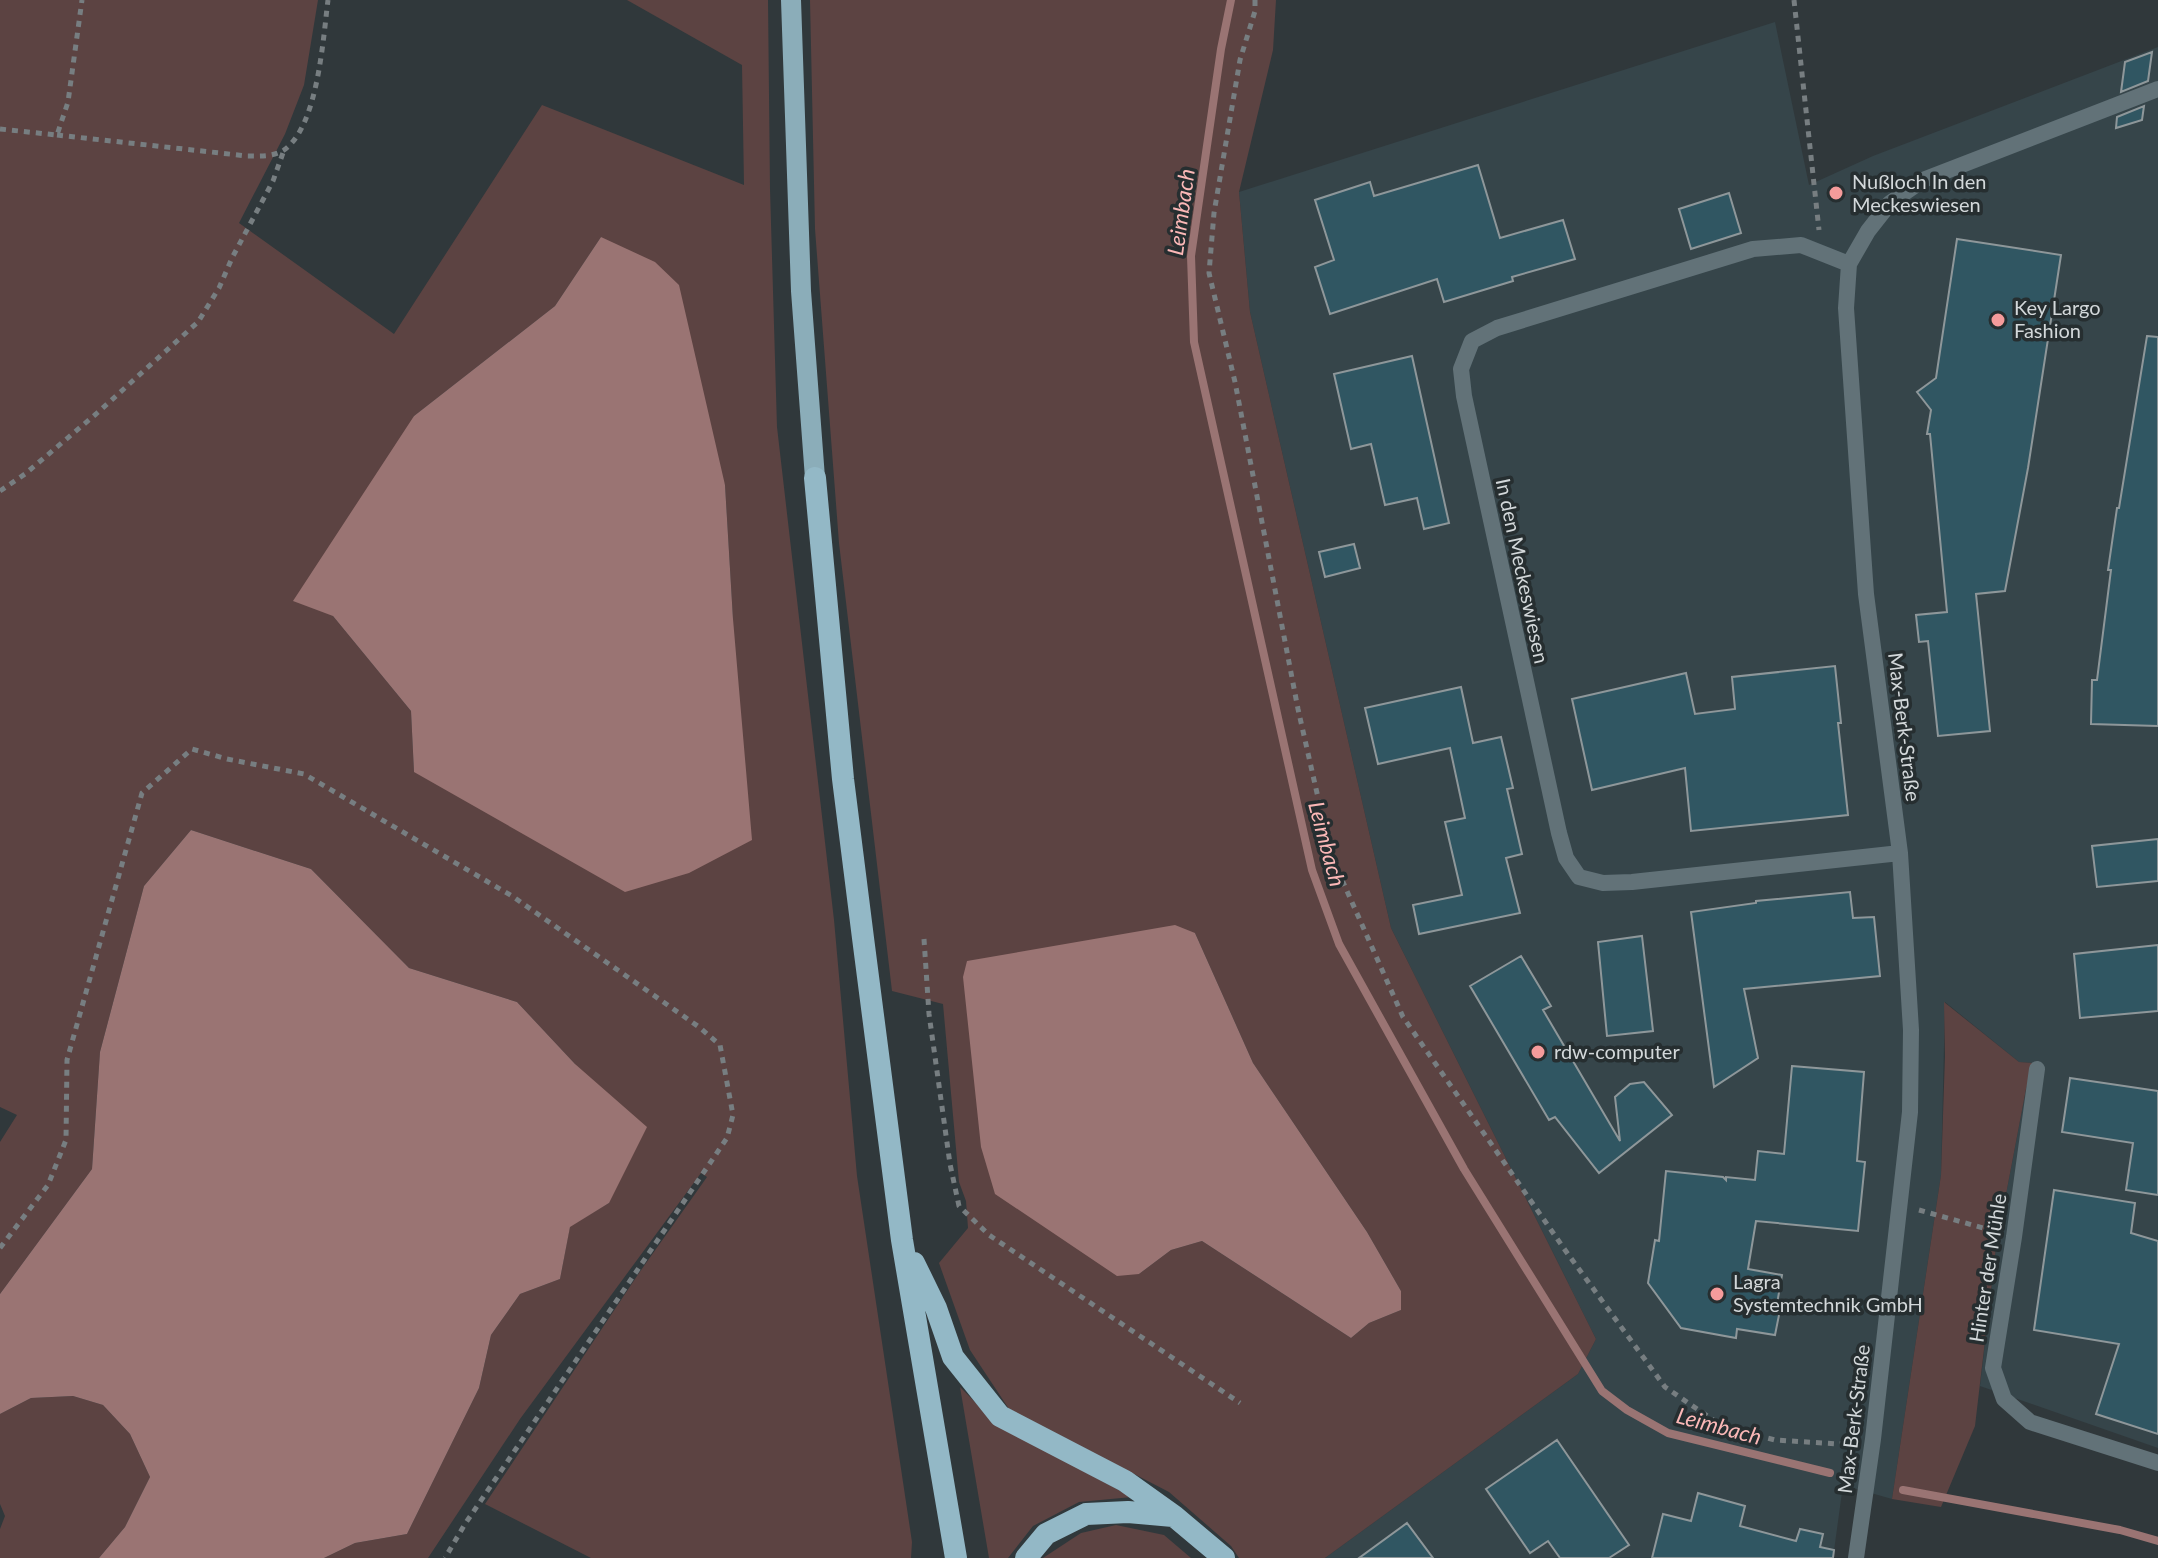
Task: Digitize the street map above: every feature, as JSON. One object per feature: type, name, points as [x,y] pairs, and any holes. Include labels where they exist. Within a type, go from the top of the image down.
[{"type":"highway","points":[[815,478],[843,779],[902,1240],[953,1553]]},
{"type":"highway","points":[[902,1240],[936,1308],[953,1357],[1000,1416],[1125,1481],[1174,1516],[1224,1558]]},
{"type":"highway","points":[[1026,1558],[1046,1534],[1086,1514],[1128,1512],[1174,1516]]},
{"type":"main road","points":[[791,0],[801,291],[815,478]]},
{"type":"street","name":"Max-Berk-Straße","points":[[1856,1558],[1872,1446],[1910,1112],[1911,1030],[1900,853],[1866,594],[1846,308],[1849,264],[1868,231],[1890,203],[1923,180],[2158,89]]},
{"type":"street","name":"In den Meckeswiesen","points":[[1849,264],[1801,245],[1753,249],[1497,328],[1472,341],[1461,369],[1464,396],[1559,833],[1566,858],[1579,877],[1603,883],[1632,882],[1900,853]]},
{"type":"street","name":"Hinter der Mühle","points":[[2037,1069],[1993,1368],[2004,1399],[2030,1422],[2158,1463]]},
{"type":"path","points":[[57,135],[68,102],[82,0]]},
{"type":"path","points":[[0,491],[96,414],[198,322],[219,288],[273,181],[284,150],[300,130],[311,106],[328,0]]},
{"type":"path","points":[[1255,0],[1255,11],[1240,60],[1214,213],[1209,273],[1235,382],[1298,709],[1331,855],[1403,1017],[1565,1250],[1665,1387],[1722,1426],[1775,1440],[1872,1446]]},
{"type":"path","points":[[1794,0],[1822,252]]},
{"type":"path","points":[[0,129],[247,156],[266,156],[284,150]]},
{"type":"path","points":[[0,1248],[48,1185],[66,1140],[67,1060],[142,793],[192,749],[304,774],[512,896],[699,1027],[720,1045],[733,1115],[727,1138],[445,1558]]},
{"type":"path","points":[[924,939],[929,1014],[950,1164],[959,1206],[989,1235],[1240,1403]]},
{"type":"path","points":[[1898,1204],[2014,1237]]},
{"type":"shaded area","points":[[0,0],[318,0],[304,85],[285,134],[239,223],[394,334],[542,105],[744,185],[742,65],[627,0],[768,0],[777,427],[834,920],[857,1176],[912,1542],[911,1558],[591,1558],[485,1504],[707,1177],[701,1173],[520,1419],[428,1558],[324,1558],[355,1543],[407,1534],[479,1388],[491,1335],[520,1294],[560,1279],[570,1226],[609,1203],[575,1064],[517,1002],[409,968],[311,869],[191,830],[144,886],[100,1052],[92,1169],[0,1294],[0,1142],[17,1115],[0,1107]],"holes":[[[601,237],[725,485],[733,619],[414,772],[411,711],[333,616],[414,416],[555,306]]]},
{"type":"shaded area","points":[[810,0],[1276,0],[1273,50],[1239,192],[1250,312],[1391,928],[1596,1339],[1578,1374],[1325,1558],[1239,1558],[1231,1546],[1169,1492],[1009,1409],[970,1350],[939,1263],[968,1228],[966,1201],[959,1182],[943,1004],[892,991],[839,543],[815,229]],"holes":[[[1195,933],[1253,1063],[1367,1232],[1401,1291],[1401,1310],[1369,1323],[1351,1338],[1202,1241],[1171,1250],[1139,1274]]]},
{"type":"shaded area","points":[[1775,22],[1809,185],[1873,156],[2158,47],[2158,1448],[1980,1386],[1996,1247],[2033,1063],[2019,1062],[1945,1002],[1941,1175],[1892,1499],[1843,1485],[1833,1558],[1325,1558],[1578,1374],[1596,1339],[1391,928],[1250,312],[1239,192]]},
{"type":"shaded area","points":[[601,237],[655,262],[679,285],[725,485],[752,840],[689,873],[625,892],[414,772],[411,711],[333,616],[293,601],[414,416],[555,306]]},
{"type":"shaded area","points":[[191,830],[311,869],[409,968],[517,1002],[575,1064],[647,1127],[609,1203],[570,1227],[560,1279],[520,1294],[491,1335],[479,1388],[407,1534],[355,1543],[324,1558],[99,1558],[125,1527],[150,1477],[130,1434],[103,1405],[73,1396],[31,1398],[0,1414],[0,1294],[92,1169],[100,1052],[144,886]]},
{"type":"shaded area","points":[[1175,925],[1195,933],[1253,1063],[1367,1232],[1401,1291],[1401,1310],[1369,1323],[1351,1338],[1202,1241],[1171,1250],[1139,1274],[1117,1276],[995,1194],[981,1147],[963,977],[967,961]]},
{"type":"shaded area","points":[[1944,1002],[2019,1062],[2033,1063],[1996,1247],[1975,1426],[1941,1507],[1892,1499],[1941,1175]]},
{"type":"shaded area","points":[[960,1387],[999,1426],[1132,1497],[1079,1502],[1033,1526],[1008,1558],[989,1558]]},
{"type":"shaded area","points":[[73,1396],[103,1405],[130,1434],[150,1477],[125,1527],[99,1558],[0,1558],[0,1529],[5,1516],[0,1504],[0,1414],[31,1398]]},
{"type":"shaded area","points":[[1116,1525],[1164,1535],[1191,1558],[1043,1558],[1081,1533]]},
{"type":"building","points":[[2152,52],[2148,81],[2121,92],[2125,62]]},
{"type":"building","points":[[2144,106],[2142,120],[2116,128],[2117,117]]},
{"type":"building","points":[[1478,165],[1500,238],[1563,220],[1575,259],[1512,277],[1513,281],[1444,302],[1437,279],[1330,314],[1315,267],[1334,260],[1315,200],[1370,182],[1374,196]]},
{"type":"building","points":[[1729,193],[1741,233],[1691,249],[1679,209]]},
{"type":"building","points":[[1957,239],[2061,255],[2028,468],[2005,591],[1976,594],[1990,731],[1938,736],[1928,641],[1919,642],[1916,615],[1947,612],[1930,434],[1927,434],[1931,410],[1917,392],[1936,378]]},
{"type":"building","points":[[2147,336],[2158,337],[2158,726],[2091,724],[2092,680],[2097,680],[2117,508]]},
{"type":"building","points":[[1412,356],[1449,523],[1424,529],[1417,498],[1385,505],[1371,444],[1351,449],[1334,374]]},
{"type":"building","points":[[1354,544],[1360,568],[1325,577],[1319,552]]},
{"type":"building","points":[[1835,666],[1848,815],[1691,831],[1685,768],[1592,790],[1572,699],[1686,673],[1695,714],[1735,709],[1732,677]]},
{"type":"building","points":[[1461,687],[1473,743],[1501,737],[1513,788],[1507,789],[1522,854],[1506,858],[1520,913],[1419,934],[1413,905],[1462,895],[1445,822],[1465,818],[1450,748],[1378,764],[1365,708]]},
{"type":"building","points":[[2158,839],[2158,881],[2097,887],[2092,846]]},
{"type":"building","points":[[1850,892],[1853,918],[1874,917],[1880,976],[1744,989],[1758,1058],[1714,1087],[1691,912],[1756,901]]},
{"type":"building","points":[[1642,936],[1653,1031],[1607,1036],[1598,942]]},
{"type":"building","points":[[2158,945],[2158,1011],[2080,1018],[2074,954]]},
{"type":"building","name":"rdw-computer","points":[[1521,956],[1551,1006],[1543,1010],[1620,1141],[1615,1097],[1630,1084],[1644,1082],[1672,1115],[1599,1173],[1555,1117],[1549,1120],[1470,986]]},
{"type":"building","points":[[1792,1066],[1864,1072],[1857,1161],[1865,1162],[1858,1231],[1756,1221],[1748,1269],[1782,1275],[1777,1304],[1781,1305],[1775,1335],[1737,1329],[1736,1338],[1681,1328],[1648,1283],[1655,1240],[1659,1241],[1666,1171],[1723,1177],[1726,1180],[1726,1177],[1755,1180],[1758,1151],[1784,1154]]},
{"type":"building","points":[[2070,1078],[2158,1091],[2158,1195],[2126,1190],[2133,1143],[2062,1132]]},
{"type":"building","points":[[2054,1190],[2135,1203],[2131,1233],[2158,1241],[2158,1434],[2096,1414],[2119,1344],[2034,1330]]},
{"type":"building","points":[[1557,1440],[1629,1545],[1609,1558],[1560,1558],[1548,1541],[1530,1553],[1486,1489]]},
{"type":"building","points":[[1698,1493],[1745,1506],[1740,1526],[1796,1541],[1800,1529],[1823,1534],[1820,1547],[1834,1550],[1833,1558],[1652,1558],[1663,1514],[1691,1521]]},
{"type":"building","points":[[1407,1523],[1433,1558],[1359,1558]]},
{"type":"waterway","name":"Leimbach","points":[[1231,0],[1191,256],[1194,342],[1312,870],[1339,944],[1464,1169],[1602,1391],[1627,1410],[1668,1433],[1830,1473]]},
{"type":"waterway","name":"Leimbach","points":[[1903,1490],[2120,1530],[2158,1541]]},
{"type":"place","name":"Nußloch In den Meckeswiesen","points":[[1836,193]]},
{"type":"place","name":"Key Largo Fashion","points":[[1998,320]]},
{"type":"place","name":"rdw-computer","points":[[1538,1052]]},
{"type":"place","name":"Lagra Systemtechnik GmbH","points":[[1717,1294]]}]
